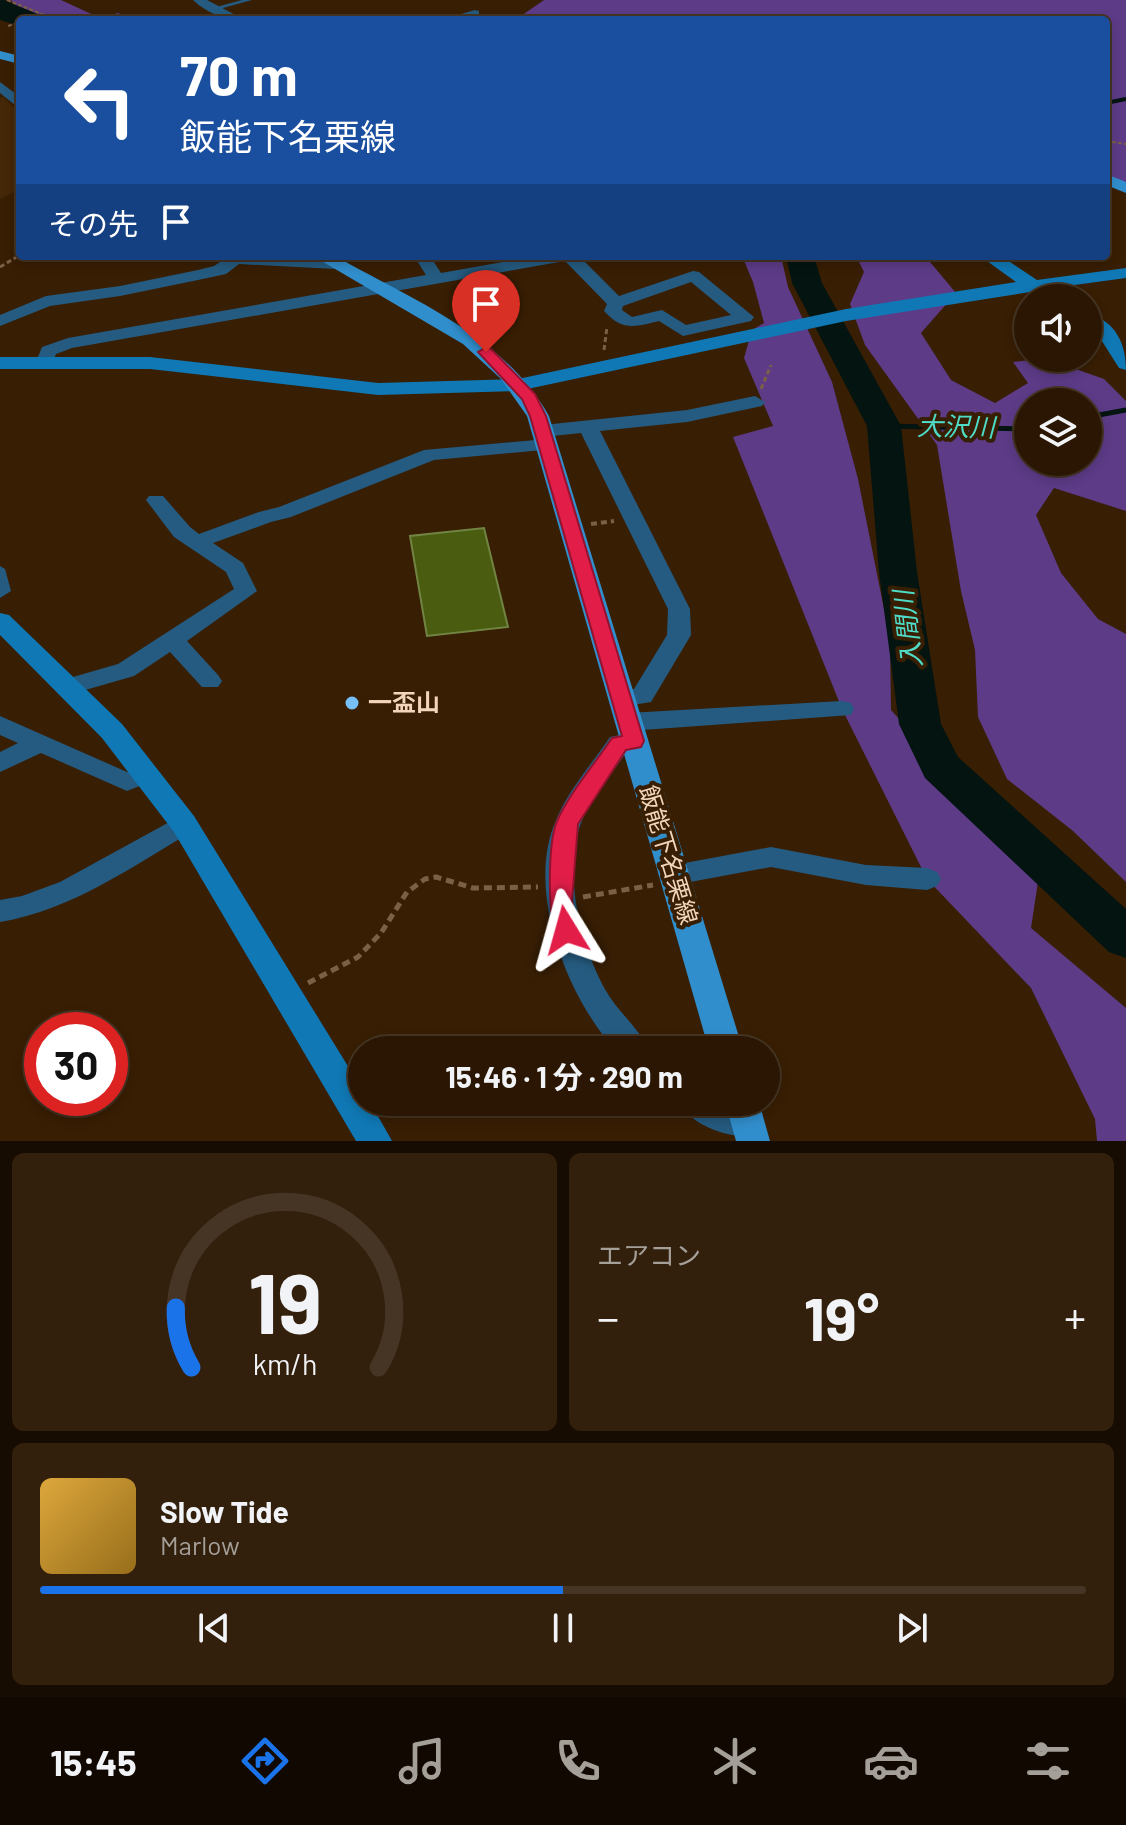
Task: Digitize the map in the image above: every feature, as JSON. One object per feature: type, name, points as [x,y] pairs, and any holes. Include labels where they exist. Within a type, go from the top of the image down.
[{"type":"main road","name":"飯能下名栗線","points":[[336,264],[470,340],[486,352],[529,397],[545,438],[722,1036]]},
{"type":"street","points":[[199,0],[229,16]]},
{"type":"street","points":[[466,16],[475,14]]},
{"type":"street","points":[[0,321],[46,301],[120,291],[198,275],[220,270],[231,260]]},
{"type":"street","points":[[267,260],[336,264]]},
{"type":"street","points":[[425,260],[436,278]]},
{"type":"street","points":[[45,362],[48,351],[68,343],[543,260]]},
{"type":"street","points":[[571,260],[614,307],[629,323],[662,315],[683,331],[745,317],[693,276],[614,307]]},
{"type":"street","points":[[995,260],[1030,284]]},
{"type":"street","points":[[310,300],[336,264]]},
{"type":"street","points":[[1039,284],[1126,273]]},
{"type":"street","points":[[0,363],[163,364],[378,389],[518,385],[749,334],[1014,287]]},
{"type":"street","points":[[1102,330],[1126,364]]},
{"type":"street","points":[[197,542],[266,516],[284,513],[431,454],[545,438],[588,427],[687,416],[755,402]]},
{"type":"street","points":[[588,427],[679,609],[679,635],[628,721],[619,743],[567,823],[560,894],[566,930],[587,983],[621,1036]]},
{"type":"street","points":[[68,687],[126,670],[246,591],[235,568],[182,532],[156,500]]},
{"type":"street","points":[[0,615],[112,731],[184,824],[375,1141]]},
{"type":"street","points":[[173,640],[210,681]]},
{"type":"street","points":[[628,721],[716,719],[842,709]]},
{"type":"street","points":[[0,725],[127,782],[146,774]]},
{"type":"street","points":[[0,763],[40,743]]},
{"type":"street","points":[[0,911],[25,908],[50,898],[184,824]]},
{"type":"street","points":[[674,878],[771,857],[866,875],[927,879]]},
{"type":"street","points":[[716,1116],[748,1123]]},
{"type":"lane","points":[[212,9],[249,0]]},
{"type":"lane","points":[[0,569],[5,591],[0,615]]},
{"type":"path","points":[[7,0],[44,15],[41,16]]},
{"type":"path","points":[[602,368],[608,316],[614,307]]},
{"type":"path","points":[[755,402],[771,365]]},
{"type":"path","points":[[569,527],[632,518]]},
{"type":"path","points":[[287,993],[358,957],[381,933],[407,892],[425,879],[436,877],[473,888],[560,894],[674,878]]},
{"type":"shaded area","points":[[0,0],[42,16],[16,16],[16,25],[0,20]]},
{"type":"shaded area","points":[[11,0],[61,0],[96,16],[42,16],[14,5]]},
{"type":"shaded area","points":[[544,0],[1126,0],[1126,186],[1110,178],[1110,16],[521,16]]},
{"type":"shaded area","points":[[3,97],[16,110],[16,191],[0,199],[0,98]]},
{"type":"shaded area","points":[[744,260],[782,260],[788,287],[832,382],[858,479],[890,639],[891,710],[1039,875],[1031,928],[1126,1008],[1126,1141],[1097,1141],[1095,1119],[1031,988],[927,879],[842,709],[733,437],[773,426],[744,358],[752,330],[764,323]]},
{"type":"shaded area","points":[[858,260],[928,260],[956,293],[921,333],[951,380],[995,403],[1014,391],[1014,476],[1102,476],[1102,388],[1020,388],[1028,383],[1020,372],[1084,372],[1104,379],[1126,401],[1126,511],[1054,488],[1036,515],[1061,573],[1098,619],[1126,634],[1126,882],[1073,831],[1007,779],[978,717],[975,650],[961,591],[937,445],[865,345],[850,304],[864,272]]},
{"type":"building","points":[[484,528],[508,627],[427,636],[410,536]]},
{"type":"waterway","points":[[1110,102],[1126,99]]},
{"type":"waterway","name":"入間川","points":[[801,260],[807,283],[884,426],[898,572],[920,724],[941,767],[1126,938]]},
{"type":"waterway","name":"大沢川","points":[[1102,414],[1126,410]]},
{"type":"waterway","name":"大沢川","points":[[884,426],[1014,429]]},
{"type":"place","name":"一盃山","points":[[352,703]]},
{"type":"route","points":[[486,352],[529,397],[538,416],[634,741],[619,743],[567,823],[560,886],[566,930]]}]
